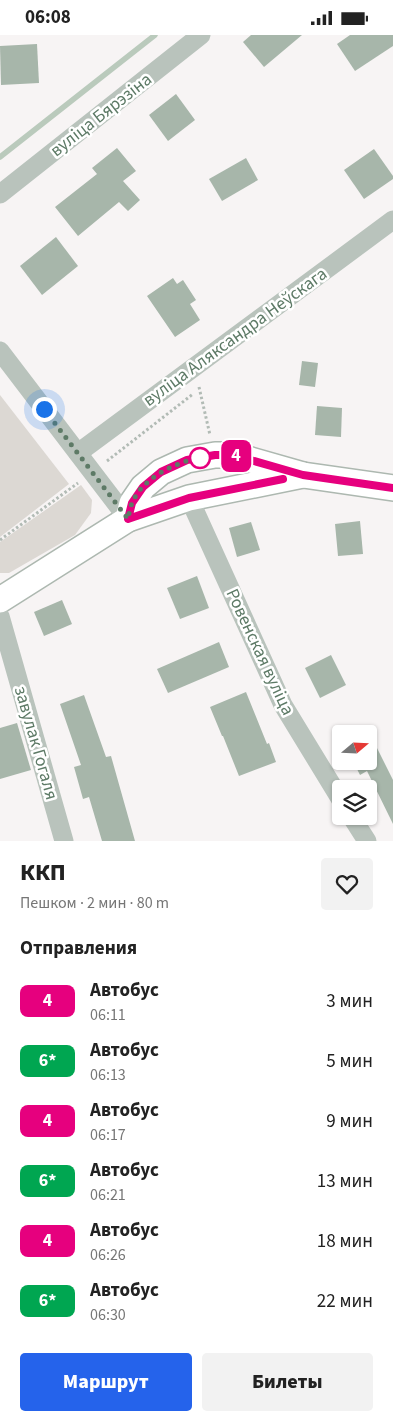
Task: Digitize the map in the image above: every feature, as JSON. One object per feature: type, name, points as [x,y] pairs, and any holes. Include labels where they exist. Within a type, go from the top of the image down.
[{"type":"main road","points":[[128,519],[132,503],[143,487],[161,472],[187,460],[215,455],[233,455],[303,475],[393,488]]},
{"type":"main road","points":[[0,600],[128,519],[189,498],[303,475]]},
{"type":"street","name":"вуліца Бярэзіна","points":[[0,194],[201,35]]},
{"type":"street","name":"вуліца Аляксандра Неўскага","points":[[78,453],[393,221]]},
{"type":"street","points":[[0,351],[128,519]]},
{"type":"street","name":"Ровенская вуліца","points":[[189,498],[283,705],[332,784]]},
{"type":"street","name":"завулак Гогаля","points":[[0,615],[64,841]]},
{"type":"street","points":[[356,825],[366,841]]},
{"type":"path","points":[[195,367],[215,455]]},
{"type":"shaded area","points":[[0,395],[69,484],[0,537]]},
{"type":"shaded area","points":[[81,485],[92,500],[91,513],[75,535],[9,573],[0,573],[0,542]]},
{"type":"building","points":[[251,35],[302,35],[264,67],[243,42]]},
{"type":"building","points":[[350,35],[393,35],[393,46],[355,71],[337,44]]},
{"type":"building","points":[[37,44],[39,83],[1,85],[0,46]]},
{"type":"building","points":[[176,94],[195,120],[168,141],[149,115]]},
{"type":"building","points":[[117,148],[136,171],[123,181],[140,200],[128,211],[119,202],[78,236],[55,207],[97,174],[92,168]]},
{"type":"building","points":[[374,149],[393,176],[393,179],[364,199],[344,170]]},
{"type":"building","points":[[246,158],[258,180],[222,201],[209,179]]},
{"type":"building","points":[[56,237],[78,266],[42,295],[20,266]]},
{"type":"building","points":[[173,278],[177,284],[183,280],[196,300],[190,304],[200,320],[175,337],[147,296]]},
{"type":"building","points":[[302,361],[318,363],[315,387],[299,385]]},
{"type":"building","points":[[317,406],[342,408],[341,437],[315,435]]},
{"type":"building","points":[[360,521],[363,554],[338,556],[335,524]]},
{"type":"building","points":[[251,522],[260,550],[237,557],[229,528]]},
{"type":"building","points":[[197,576],[209,608],[180,619],[167,588]]},
{"type":"building","points":[[62,600],[72,624],[44,636],[34,612]]},
{"type":"building","points":[[219,642],[229,667],[168,693],[157,669]]},
{"type":"building","points":[[331,655],[346,685],[320,698],[305,668]]},
{"type":"building","points":[[246,692],[276,762],[239,776],[210,707]]},
{"type":"building","points":[[84,695],[106,757],[111,756],[135,841],[102,841],[89,797],[83,799],[74,767],[81,765],[60,704]]},
{"type":"building","points":[[17,723],[31,770],[0,779],[0,728]]},
{"type":"building","points":[[378,750],[393,780],[393,824],[377,791],[377,780],[371,780],[367,771],[360,775],[358,770],[378,770]]},
{"type":"waterway","points":[[0,157],[155,35]]},
{"type":"bus line","name":"4","points":[[283,479],[189,498],[128,519],[132,503],[143,487],[161,472],[187,460],[215,455],[233,455],[303,475],[393,488]]},
{"type":"route","points":[[44,409],[128,519],[132,503],[143,487],[161,472],[187,460],[200,458]]}]
